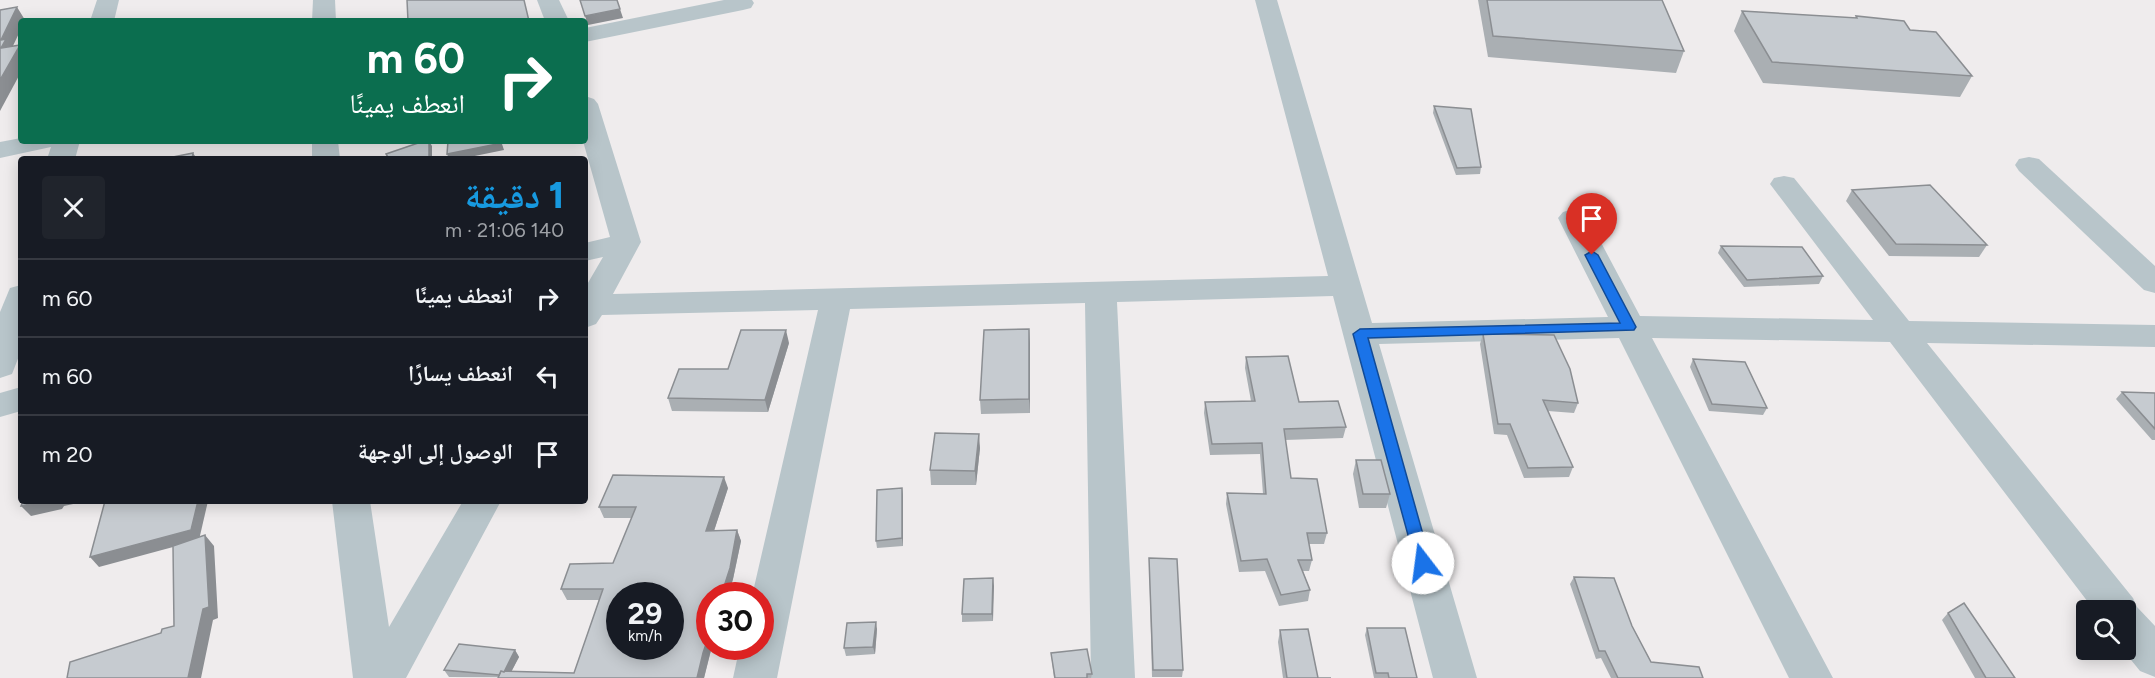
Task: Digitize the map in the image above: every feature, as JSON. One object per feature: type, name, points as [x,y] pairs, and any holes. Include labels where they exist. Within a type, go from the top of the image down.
[{"type":"street","points":[[103,18],[108,0]]},
{"type":"street","points":[[324,0],[324,18]]},
{"type":"street","points":[[548,0],[556,18]]},
{"type":"street","points":[[1266,0],[1455,678]]},
{"type":"street","points":[[588,34],[743,3]]},
{"type":"street","points":[[588,114],[626,242],[588,311]]},
{"type":"street","points":[[0,150],[29,144]]},
{"type":"street","points":[[2029,165],[2155,283]]},
{"type":"street","points":[[1784,184],[2110,600]]},
{"type":"street","points":[[1573,218],[1811,678]]},
{"type":"street","points":[[588,251],[626,242]]},
{"type":"street","points":[[588,311],[836,299],[1346,286]]},
{"type":"street","points":[[1101,292],[1113,678]]},
{"type":"street","points":[[755,678],[836,299]]},
{"type":"street","points":[[0,366],[18,305]]},
{"type":"street","points":[[1360,334],[1629,327],[2155,336]]},
{"type":"street","points":[[0,405],[18,400]]},
{"type":"street","points":[[351,504],[375,678]]},
{"type":"street","points":[[383,678],[480,504]]},
{"type":"street","points":[[2136,634],[2155,658]]},
{"type":"building","points":[[407,0],[524,0],[528,18],[408,18]]},
{"type":"building","points":[[580,0],[617,0],[620,9],[585,16]]},
{"type":"building","points":[[1487,0],[1662,0],[1684,51],[1493,36]]},
{"type":"building","points":[[17,7],[1,40],[6,39],[1,48],[18,45],[18,48],[0,80],[0,10]]},
{"type":"building","points":[[1742,11],[1857,18],[1856,16],[1904,21],[1910,30],[1936,32],[1972,76],[1772,62]]},
{"type":"building","points":[[1434,106],[1471,109],[1481,167],[1457,168]]},
{"type":"building","points":[[415,144],[429,144],[429,156],[387,156],[386,154]]},
{"type":"building","points":[[448,144],[497,144],[447,154]]},
{"type":"building","points":[[1930,185],[1987,245],[1896,244],[1852,190]]},
{"type":"building","points":[[1721,246],[1802,247],[1823,276],[1747,280]]},
{"type":"building","points":[[1029,329],[1029,399],[980,400],[984,330]]},
{"type":"building","points":[[741,330],[786,330],[765,400],[668,398],[679,369],[728,369]]},
{"type":"building","points":[[1483,334],[1554,335],[1570,369],[1578,403],[1543,400],[1573,467],[1528,468],[1510,424],[1498,424]]},
{"type":"building","points":[[1288,356],[1299,402],[1338,401],[1346,427],[1284,429],[1291,478],[1317,479],[1327,533],[1307,533],[1312,560],[1298,560],[1310,590],[1281,595],[1267,559],[1241,561],[1227,493],[1266,494],[1262,443],[1212,444],[1205,402],[1255,401],[1246,357]]},
{"type":"building","points":[[1693,359],[1745,362],[1767,408],[1712,404]]},
{"type":"building","points":[[2122,392],[2155,393],[2155,429]]},
{"type":"building","points":[[935,433],[979,434],[975,471],[930,470]]},
{"type":"building","points":[[1356,460],[1381,460],[1390,494],[1363,494]]},
{"type":"building","points":[[613,475],[724,477],[706,531],[737,530],[726,582],[696,582],[696,660],[701,660],[697,678],[498,678],[501,671],[574,673],[603,589],[561,589],[570,564],[613,563],[636,507],[599,507]]},
{"type":"building","points":[[902,488],[902,538],[876,541],[877,490]]},
{"type":"building","points":[[104,504],[197,504],[191,530],[90,557]]},
{"type":"building","points":[[205,535],[209,607],[203,609],[188,678],[67,678],[70,662],[161,633],[162,629],[174,626],[173,546]]},
{"type":"building","points":[[1149,558],[1177,559],[1183,670],[1153,670]]},
{"type":"building","points":[[1574,577],[1614,578],[1632,626],[1651,662],[1699,667],[1703,678],[1618,678],[1605,651],[1599,651]]},
{"type":"building","points":[[993,578],[992,614],[962,614],[964,579]]},
{"type":"building","points":[[1964,603],[2015,678],[1986,678],[1948,613]]},
{"type":"building","points":[[876,622],[873,647],[844,648],[847,623]]},
{"type":"building","points":[[1367,628],[1405,628],[1417,678],[1389,678],[1388,673],[1376,673]]},
{"type":"building","points":[[1308,629],[1318,678],[1287,678],[1280,630]]},
{"type":"building","points":[[459,644],[515,650],[504,672],[501,671],[499,675],[444,670]]},
{"type":"building","points":[[1087,649],[1092,674],[1087,674],[1087,678],[1055,678],[1051,653]]},
{"type":"route","points":[[1423,563],[1360,334],[1629,327],[1592,255]]}]
